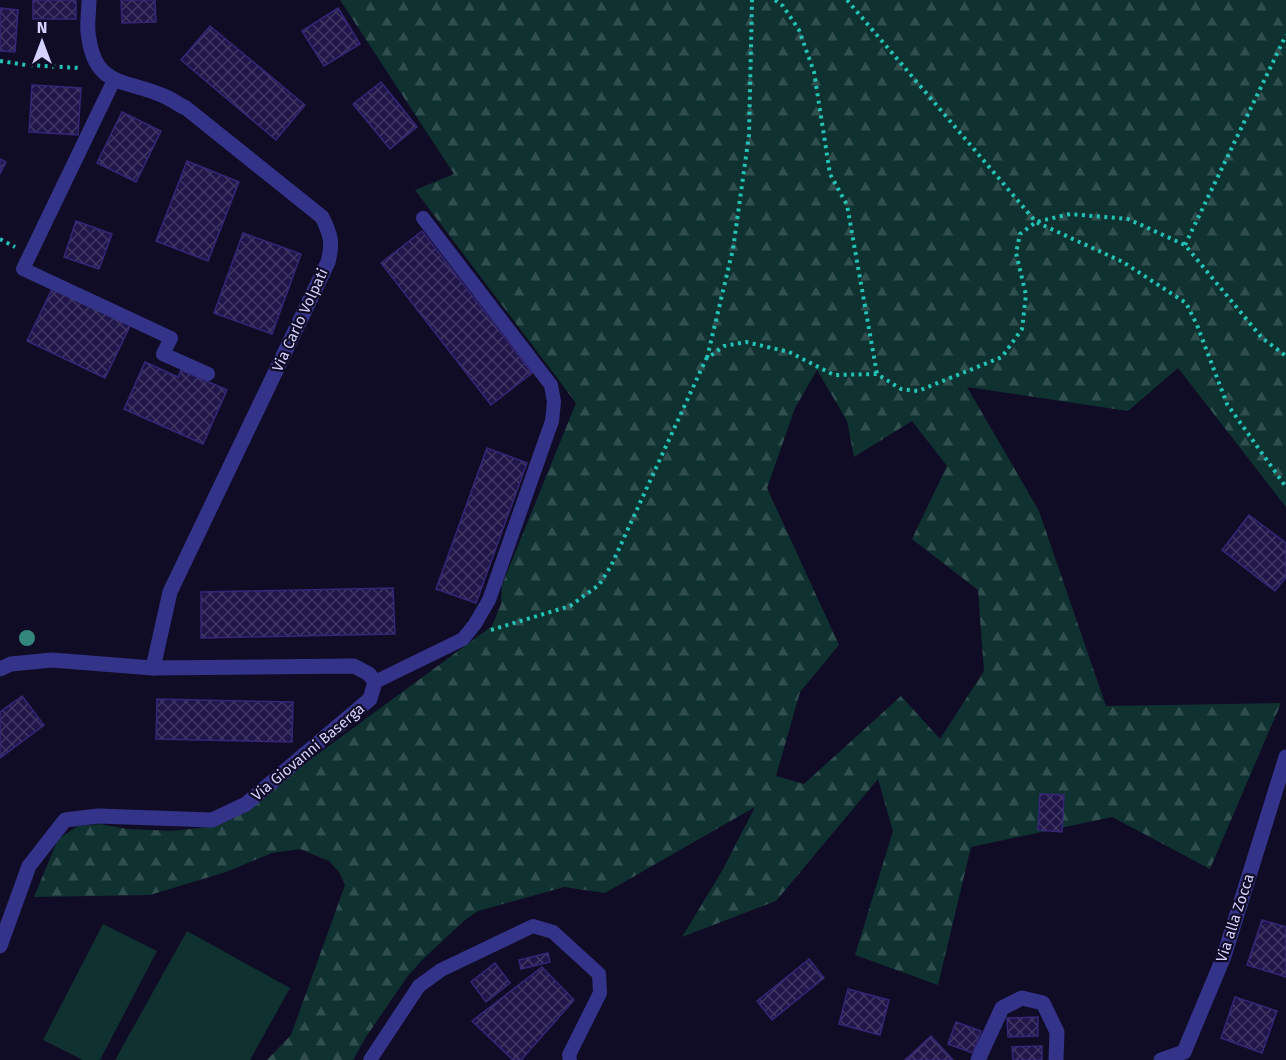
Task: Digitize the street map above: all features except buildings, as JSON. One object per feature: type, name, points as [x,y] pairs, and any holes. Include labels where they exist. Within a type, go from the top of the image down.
[{"type":"street","name":"Via Carlo Volpati","points":[[89,0],[88,32],[95,58],[101,69],[114,80],[165,96],[186,108],[322,217],[330,234],[331,248],[328,262],[170,592],[153,668]]},
{"type":"street","points":[[0,669],[10,664],[52,660],[153,668],[354,666],[369,674],[375,682]]},
{"type":"street","name":"Via Giovanni Baserga","points":[[0,946],[29,866],[65,820],[98,816],[212,820],[246,804],[370,699],[375,682]]},
{"type":"street","name":"Via alla Zocca","points":[[1161,1060],[1190,1056],[1224,956],[1286,757]]},
{"type":"street","points":[[978,1060],[1002,1008],[1022,998],[1043,1003],[1057,1032],[1056,1060]]},
{"type":"lane","points":[[114,80],[23,269],[171,338],[163,354],[208,374]]},
{"type":"lane","points":[[375,682],[462,639],[476,624],[489,600],[552,421],[554,402],[551,385],[423,218]]},
{"type":"lane","points":[[370,1060],[419,986],[441,970],[533,927],[553,932],[599,975],[600,993],[569,1055],[570,1060]]},
{"type":"path","points":[[462,639],[570,606],[599,585],[611,566],[706,359],[733,249],[749,135],[752,0]]},
{"type":"path","points":[[775,0],[783,6],[799,30],[814,72],[830,174],[847,205],[878,374]]},
{"type":"path","points":[[846,0],[1036,222],[1123,262],[1186,303],[1197,325],[1227,404],[1286,488]]},
{"type":"path","points":[[1185,245],[1286,35]]},
{"type":"path","points":[[0,61],[26,65],[101,69]]},
{"type":"path","points":[[706,359],[724,346],[746,342],[789,351],[834,375],[878,374],[901,389],[918,391],[1002,357],[1022,329],[1026,295],[1016,253],[1020,234],[1036,222],[1070,213],[1128,219],[1185,245],[1262,338],[1286,356]]},
{"type":"green space","points":[[340,0],[1286,0],[1286,507],[1178,368],[1128,411],[967,387],[1039,511],[1106,706],[1281,703],[1210,869],[1112,817],[971,847],[938,985],[855,955],[893,831],[878,779],[776,901],[682,937],[722,871],[755,807],[605,893],[564,887],[478,911],[465,920],[407,977],[353,1060],[267,1060],[291,1035],[345,885],[339,872],[329,861],[300,849],[272,853],[226,872],[150,895],[34,897],[58,839],[78,826],[100,824],[127,829],[173,831],[208,827],[219,823],[239,812],[492,626],[501,604],[502,585],[576,403],[415,190],[454,174]],"holes":[[[817,370],[847,421],[854,457],[912,421],[947,466],[912,539],[978,590],[984,671],[940,739],[901,696],[804,784],[776,776],[800,692],[839,645],[767,488],[795,408]]]},
{"type":"green space","points":[[103,924],[157,951],[100,1060],[83,1060],[43,1040]]},
{"type":"green space","points":[[187,931],[290,988],[250,1060],[115,1060]]}]
